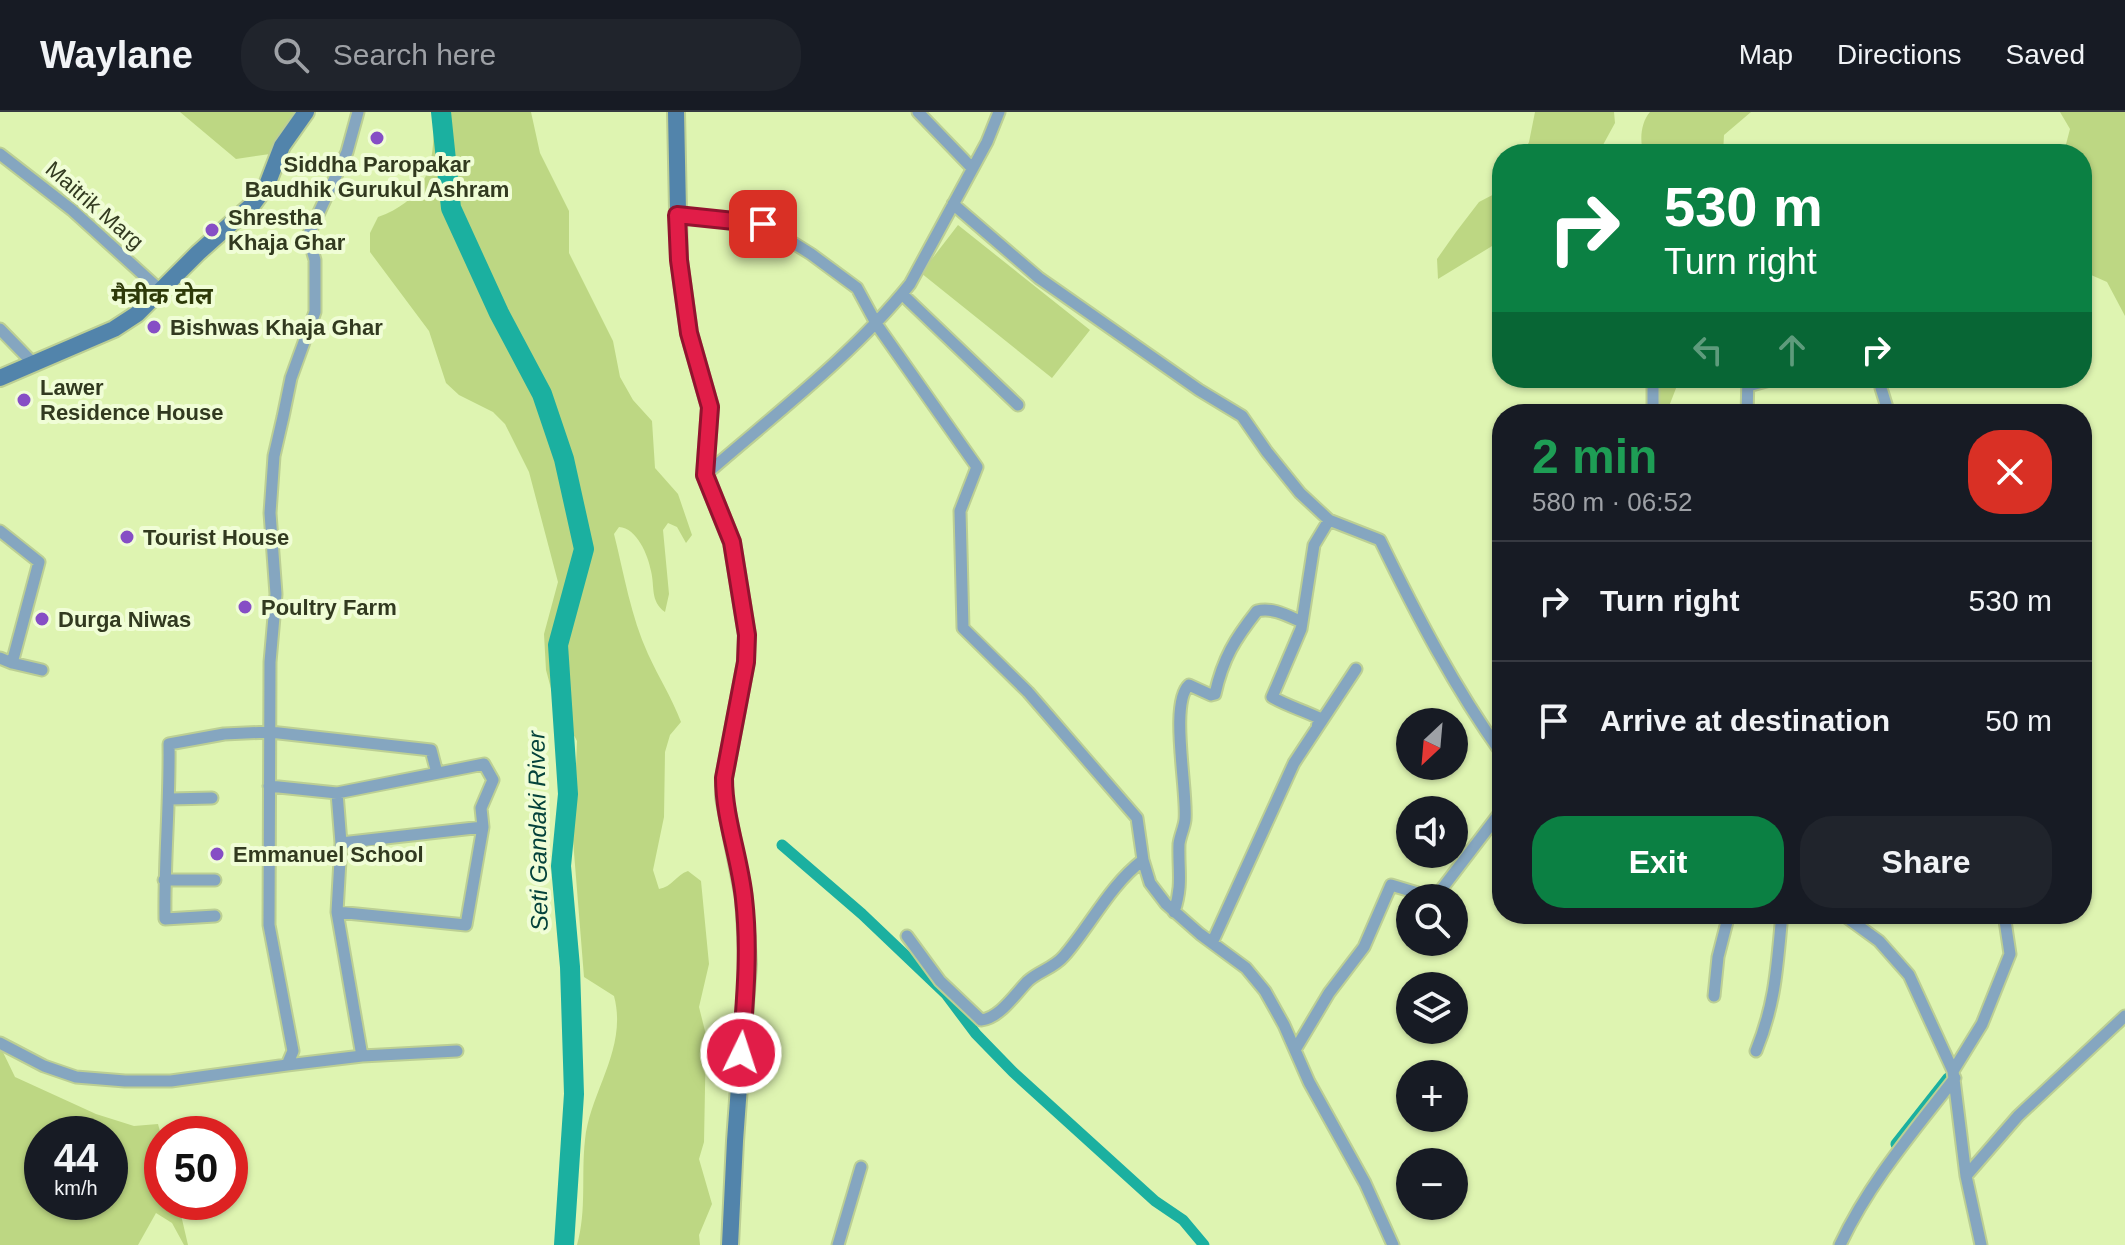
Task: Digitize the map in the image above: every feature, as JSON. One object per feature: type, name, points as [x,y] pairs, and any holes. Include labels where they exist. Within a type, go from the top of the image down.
[{"type":"main road","points":[[0,378],[114,329],[137,314],[253,204],[267,185],[282,146],[306,112]]},
{"type":"main road","points":[[676,112],[679,260],[689,333],[710,407],[705,475],[732,542],[747,635],[746,662],[724,778],[724,797],[744,898],[748,964],[730,1245]]},
{"type":"street","points":[[287,1065],[293,1051],[269,925],[270,662],[276,594],[270,513],[274,456],[291,378],[315,312],[315,260],[308,236],[347,152],[358,112]]},
{"type":"street","points":[[918,112],[972,168]]},
{"type":"street","points":[[705,475],[877,325],[910,284],[987,142],[999,112]]},
{"type":"street","name":"Maitrik Marg","points":[[0,154],[72,210],[160,290]]},
{"type":"street","points":[[953,204],[1039,278],[1199,390],[1242,416],[1300,493],[1329,520],[1380,540],[1412,605],[1492,739]]},
{"type":"street","points":[[677,215],[763,224],[857,288],[877,325],[977,467],[960,511],[963,628],[1028,692],[1137,818],[1150,883],[1174,912],[1246,968],[1265,991],[1309,1082],[1365,1183],[1393,1245]]},
{"type":"street","points":[[902,294],[1018,405]]},
{"type":"street","points":[[0,329],[33,363]]},
{"type":"street","points":[[1317,728],[1319,718],[1272,697],[1302,622],[1314,545],[1329,520]]},
{"type":"street","points":[[0,531],[39,562],[6,660],[42,670]]},
{"type":"street","points":[[1174,912],[1181,890],[1179,842],[1185,820],[1180,710],[1184,690],[1189,685],[1215,694],[1227,652],[1257,611],[1265,609],[1302,622]]},
{"type":"street","points":[[1212,943],[1294,763],[1356,669]]},
{"type":"street","points":[[215,916],[165,919],[169,744],[224,734],[270,732],[431,750],[437,773]]},
{"type":"street","points":[[269,786],[337,793],[484,764],[493,780],[481,808],[483,827],[466,925],[337,912]]},
{"type":"street","points":[[337,793],[341,843],[337,912],[362,1056]]},
{"type":"street","points":[[170,799],[212,798]]},
{"type":"street","points":[[1295,1050],[1329,993],[1364,947],[1391,885],[1431,897],[1441,890],[1492,823]]},
{"type":"street","points":[[341,843],[483,827]]},
{"type":"street","points":[[907,936],[940,981],[981,1020],[989,1019],[1030,980],[1055,965],[1125,874],[1143,860]]},
{"type":"street","points":[[164,880],[215,880]]},
{"type":"street","points":[[1714,996],[1718,957],[1726,924]]},
{"type":"street","points":[[1756,1051],[1770,1018],[1779,965],[1781,924]]},
{"type":"street","points":[[1856,924],[1879,941],[1909,975],[1954,1074],[1966,1176],[1981,1245]]},
{"type":"street","points":[[1840,1245],[1885,1167],[1954,1074],[1982,1024],[2010,954],[2006,924]]},
{"type":"street","points":[[1966,1176],[2018,1116],[2125,1016]]},
{"type":"street","points":[[0,1043],[44,1066],[76,1077],[125,1081],[171,1081],[362,1056],[457,1051]]},
{"type":"street","points":[[838,1245],[861,1167]]},
{"type":"green space","points":[[180,112],[294,112],[289,129],[270,154],[236,159]]},
{"type":"green space","points":[[433,112],[531,112],[540,153],[569,211],[569,253],[613,341],[620,377],[633,400],[652,421],[655,468],[678,494],[692,535],[686,543],[677,527],[668,523],[663,530],[669,594],[665,612],[655,598],[650,565],[641,543],[631,532],[619,527],[614,534],[642,640],[681,722],[670,735],[665,752],[664,817],[653,870],[659,889],[688,871],[701,881],[709,964],[699,1007],[706,1035],[704,1142],[699,1159],[712,1204],[699,1235],[700,1245],[577,1245],[582,1219],[588,1122],[612,1052],[617,1015],[614,996],[584,977],[573,840],[577,741],[553,696],[546,670],[544,634],[558,582],[529,472],[505,424],[493,412],[459,395],[446,383],[429,331],[370,252],[370,233],[378,217],[409,200],[426,176],[433,147]]},
{"type":"green space","points":[[1535,112],[1614,112],[1615,123],[1603,144],[1529,142]]},
{"type":"green space","points":[[1650,112],[1751,112],[1724,135],[1724,144],[1642,144],[1645,121]]},
{"type":"green space","points":[[2060,112],[2125,112],[2125,316],[2107,282],[2092,275],[2092,144],[2066,144],[2070,129]]},
{"type":"green space","points":[[1492,195],[1492,246],[1438,279],[1437,259],[1479,202]]},
{"type":"green space","points":[[958,225],[1090,330],[1052,378],[921,273]]},
{"type":"green space","points":[[1656,388],[1676,388],[1670,404],[1655,404]]},
{"type":"green space","points":[[0,1046],[15,1077],[102,1116],[24,1116],[24,1220],[128,1220],[128,1124],[144,1125],[144,1220],[152,1220],[138,1245],[0,1245]]},
{"type":"green space","points":[[167,1220],[182,1220],[188,1245],[184,1245]]},
{"type":"waterway","name":"Seti Gandaki River","points":[[441,112],[451,208],[499,313],[542,394],[564,459],[584,549],[558,645],[568,794],[561,866],[570,967],[574,1094],[564,1245]]},
{"type":"waterway","points":[[782,845],[862,914],[946,994],[976,1034],[1013,1072],[1155,1201],[1183,1220],[1204,1245]]},
{"type":"waterway","points":[[1896,1144],[1948,1078]]},
{"type":"place","name":"Siddha Paropakar Baudhik Gurukul Ashram","points":[[377,138]]},
{"type":"place","name":"Shrestha Khaja Ghar","points":[[212,230]]},
{"type":"place","name":"Bishwas Khaja Ghar","points":[[154,327]]},
{"type":"place","name":"Lawer Residence House","points":[[24,400]]},
{"type":"place","name":"Tourist House","points":[[127,537]]},
{"type":"place","name":"Poultry Farm","points":[[245,607]]},
{"type":"place","name":"Durga Niwas","points":[[42,619]]},
{"type":"place","name":"Emmanuel School","points":[[217,854]]},
{"type":"district","name":"मैत्रीक टोल","points":[[162,296]]},
{"type":"route","points":[[741,1053],[748,964],[744,898],[724,797],[724,778],[746,662],[747,635],[732,542],[705,475],[710,407],[689,333],[679,260],[677,215],[763,224]]}]
